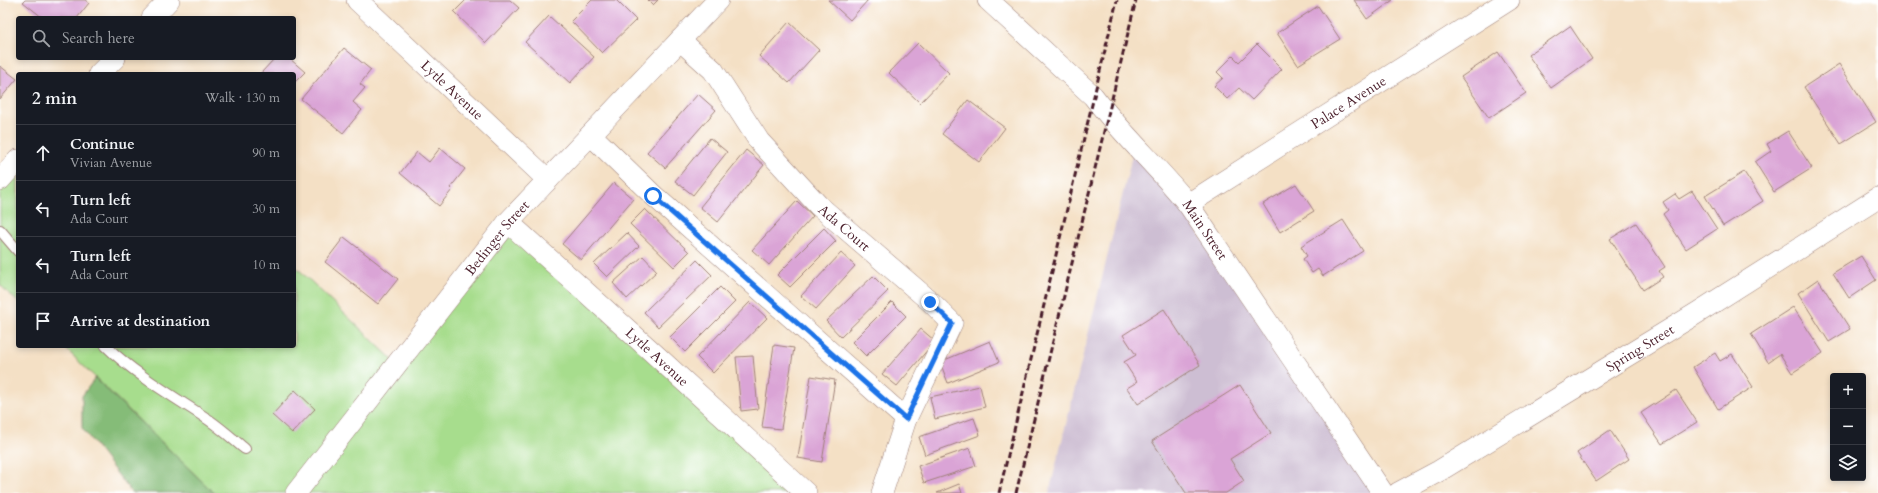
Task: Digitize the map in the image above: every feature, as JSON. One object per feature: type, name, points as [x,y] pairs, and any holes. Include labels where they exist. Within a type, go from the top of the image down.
[{"type":"street","points":[[154,16],[169,0]]},
{"type":"street","name":"Lytle Avenue","points":[[357,0],[548,180]]},
{"type":"street","name":"Bedinger Street","points":[[296,493],[508,222],[718,0]]},
{"type":"street","name":"Main Street","points":[[988,0],[1093,96],[1108,115],[1188,204],[1383,493]]},
{"type":"street","name":"Palace Avenue","points":[[1188,204],[1509,0]]},
{"type":"street","name":"Ada Court","points":[[680,40],[713,70],[759,141],[818,205],[930,302],[952,323],[906,419]]},
{"type":"street","points":[[101,72],[112,60]]},
{"type":"street","points":[[591,135],[653,196],[906,419],[882,493]]},
{"type":"street","points":[[0,180],[16,162]]},
{"type":"street","name":"Spring Street","points":[[1398,493],[1439,471],[1684,321],[1878,198]]},
{"type":"street","name":"Lytle Avenue","points":[[508,222],[806,493]]},
{"type":"lane","points":[[0,230],[16,249]]},
{"type":"lane","points":[[108,348],[122,361],[153,385],[210,421],[246,449]]},
{"type":"shaded area","points":[[1135,144],[1383,493],[1049,493]]},
{"type":"green space","points":[[16,167],[16,300],[0,285],[0,180]]},
{"type":"green space","points":[[508,222],[806,493],[214,493],[65,348],[296,348],[296,267],[397,364]]},
{"type":"green space","points":[[95,378],[214,493],[132,493],[82,428],[82,396]]},
{"type":"building","points":[[25,0],[85,0],[89,3],[79,16],[40,16],[23,2]]},
{"type":"building","points":[[466,0],[510,0],[519,8],[486,43],[454,12]]},
{"type":"building","points":[[592,0],[616,0],[636,20],[602,53],[571,21]]},
{"type":"building","points":[[648,0],[658,0],[653,5]]},
{"type":"building","points":[[828,0],[868,0],[850,20]]},
{"type":"building","points":[[1354,0],[1393,0],[1367,19]]},
{"type":"building","points":[[1318,6],[1340,39],[1298,65],[1277,33]]},
{"type":"building","points":[[549,16],[594,57],[570,83],[525,42]]},
{"type":"building","points":[[789,22],[819,50],[789,83],[759,56]]},
{"type":"building","points":[[1570,26],[1592,59],[1551,88],[1528,55]]},
{"type":"building","points":[[918,43],[949,73],[920,103],[889,73]]},
{"type":"building","points":[[1257,44],[1282,69],[1252,100],[1239,88],[1227,99],[1214,86],[1223,78],[1217,72],[1233,56],[1239,62]]},
{"type":"building","points":[[344,48],[371,70],[360,84],[365,88],[353,102],[362,110],[343,133],[301,99]]},
{"type":"building","points":[[1498,52],[1526,93],[1489,118],[1461,77]]},
{"type":"building","points":[[273,60],[291,60],[305,72],[296,81],[296,72],[262,72]]},
{"type":"building","points":[[1839,64],[1876,122],[1841,144],[1804,87]]},
{"type":"building","points":[[0,66],[16,78],[16,80],[0,99]]},
{"type":"building","points":[[698,94],[716,110],[665,168],[647,152]]},
{"type":"building","points":[[968,100],[1005,128],[979,162],[942,134]]},
{"type":"building","points":[[1788,131],[1812,168],[1774,192],[1755,162],[1771,151],[1767,144]]},
{"type":"building","points":[[710,138],[727,152],[693,195],[675,181]]},
{"type":"building","points":[[440,148],[465,169],[450,188],[452,190],[439,206],[400,173],[417,152],[429,162]]},
{"type":"building","points":[[746,150],[764,165],[718,222],[700,207]]},
{"type":"building","points":[[1744,172],[1763,201],[1723,226],[1705,196]]},
{"type":"building","points":[[614,183],[633,199],[581,260],[562,244]]},
{"type":"building","points":[[1296,184],[1314,211],[1280,232],[1263,204]]},
{"type":"building","points":[[1692,191],[1717,229],[1686,249],[1663,214],[1668,210],[1663,202],[1675,194],[1679,199]]},
{"type":"building","points":[[797,201],[813,216],[769,265],[752,250]]},
{"type":"building","points":[[645,209],[689,252],[674,267],[630,224]]},
{"type":"building","points":[[1343,220],[1363,251],[1323,276],[1318,269],[1312,273],[1303,259],[1307,256],[1301,246]]},
{"type":"building","points":[[1636,223],[1665,267],[1659,271],[1663,277],[1643,290],[1610,239]]},
{"type":"building","points":[[824,228],[836,241],[790,287],[777,275]]},
{"type":"building","points":[[627,233],[639,246],[607,277],[594,264]]},
{"type":"building","points":[[344,237],[398,279],[378,304],[325,262]]},
{"type":"building","points":[[841,253],[855,266],[816,309],[801,296]]},
{"type":"building","points":[[643,256],[657,271],[627,299],[613,283]]},
{"type":"building","points":[[1861,256],[1876,280],[1849,298],[1833,273]]},
{"type":"building","points":[[697,260],[712,275],[658,327],[644,312]]},
{"type":"building","points":[[873,276],[888,291],[841,337],[826,321]]},
{"type":"building","points":[[1818,279],[1850,329],[1829,342],[1798,293]]},
{"type":"building","points":[[720,287],[735,302],[685,352],[670,337]]},
{"type":"building","points":[[750,302],[767,318],[713,373],[697,357]]},
{"type":"building","points":[[892,302],[906,316],[866,356],[852,342]]},
{"type":"building","points":[[1793,307],[1823,353],[1792,373],[1780,354],[1768,362],[1751,334]]},
{"type":"building","points":[[1164,309],[1200,365],[1138,404],[1127,388],[1137,382],[1124,362],[1136,355],[1123,335]]},
{"type":"building","points":[[921,329],[935,341],[897,386],[882,374]]},
{"type":"building","points":[[990,341],[999,362],[948,383],[940,362]]},
{"type":"building","points":[[774,345],[794,348],[781,429],[762,427]]},
{"type":"building","points":[[1715,353],[1720,361],[1732,354],[1753,387],[1718,409],[1693,367]]},
{"type":"building","points":[[753,356],[758,409],[741,411],[736,357]]},
{"type":"building","points":[[811,376],[835,380],[822,462],[798,458]]},
{"type":"building","points":[[1240,385],[1271,433],[1230,459],[1244,481],[1226,493],[1186,493],[1152,441]]},
{"type":"building","points":[[980,386],[985,407],[935,419],[930,397]]},
{"type":"building","points":[[295,390],[315,409],[292,433],[272,415]]},
{"type":"building","points":[[1676,390],[1697,422],[1662,444],[1641,413]]},
{"type":"building","points":[[974,418],[980,435],[925,455],[919,437]]},
{"type":"building","points":[[1610,430],[1629,459],[1596,481],[1577,453]]},
{"type":"building","points":[[970,448],[976,466],[924,483],[918,466]]},
{"type":"building","points":[[959,484],[962,493],[937,493]]},
{"type":"railway","points":[[999,493],[1117,0]]},
{"type":"railway","points":[[1016,493],[1136,0]]},
{"type":"route","points":[[653,196],[906,419],[952,323],[930,302]]}]
